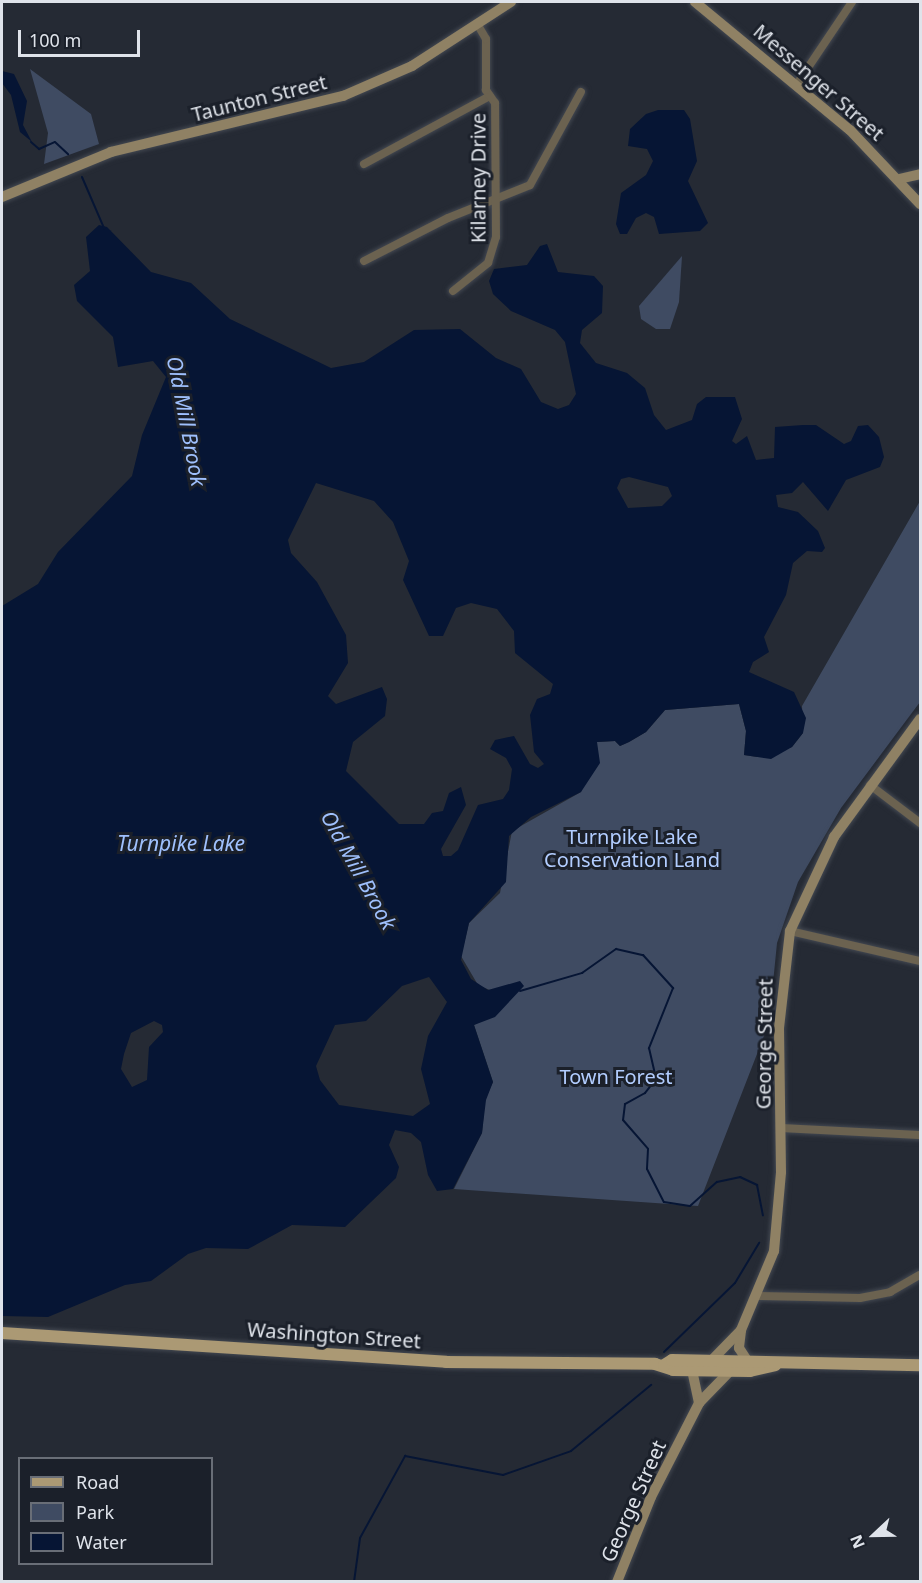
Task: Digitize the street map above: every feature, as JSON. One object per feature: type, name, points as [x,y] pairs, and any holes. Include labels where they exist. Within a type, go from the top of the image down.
[{"type":"main road","name":"Washington Street","points":[[2,1333],[446,1362],[664,1365],[692,1370],[769,1370],[775,1365]]},
{"type":"main road","name":"Washington Street","points":[[664,1365],[672,1360],[775,1365],[921,1365]]},
{"type":"street","name":"Taunton Street","points":[[2,197],[111,152],[343,96],[412,66],[511,2]]},
{"type":"street","name":"Messenger Street","points":[[694,2],[797,84],[899,179],[921,204]]},
{"type":"street","points":[[797,84],[852,2]]},
{"type":"street","name":"Kilarney Drive","points":[[453,291],[488,262],[496,237],[495,103],[489,96],[486,39],[478,25]]},
{"type":"street","points":[[364,261],[530,185],[581,92]]},
{"type":"street","points":[[364,164],[489,96]]},
{"type":"street","points":[[899,179],[921,174]]},
{"type":"street","name":"George Street","points":[[711,1361],[741,1330],[759,1296],[779,1222],[778,1028],[790,931],[818,866],[870,785],[921,719]]},
{"type":"street","points":[[870,785],[921,823]]},
{"type":"street","points":[[790,931],[921,961]]},
{"type":"street","points":[[780,1128],[921,1135]]},
{"type":"street","points":[[759,1296],[860,1298],[890,1292],[921,1275]]},
{"type":"street","points":[[741,1330],[739,1348],[748,1362]]},
{"type":"street","points":[[692,1370],[699,1403]]},
{"type":"street","name":"George Street","points":[[617,1581],[651,1497],[699,1403],[731,1370]]},
{"type":"green space","points":[[30,69],[91,114],[99,144],[44,164],[48,133]]},
{"type":"green space","points":[[682,256],[679,302],[670,329],[656,329],[641,319],[639,306]]},
{"type":"green space","name":"Town Forest","points":[[920,501],[920,702],[841,808],[798,882],[777,943],[769,1023],[698,1206],[454,1189],[482,1133],[485,1100],[493,1082],[474,1025],[500,1011],[504,988],[492,991],[478,985],[461,956],[469,923],[500,893],[512,831],[581,792],[597,742],[615,741],[620,746],[629,742],[646,732],[665,710],[739,704],[746,731],[744,755],[757,757],[792,747],[803,733],[802,706]]},
{"type":"water","points":[[2,71],[14,74],[27,101],[23,125],[32,142],[20,132],[11,95],[2,83]]},
{"type":"water","points":[[658,110],[684,110],[690,119],[697,161],[688,181],[708,223],[700,231],[659,234],[654,217],[646,213],[636,218],[627,234],[620,234],[616,224],[621,193],[646,175],[653,161],[647,149],[628,146],[630,129],[646,114]]},
{"type":"water","name":"Turnpike Lake","points":[[99,225],[107,227],[151,272],[191,283],[230,319],[331,368],[364,362],[414,330],[460,329],[496,358],[521,369],[541,402],[558,409],[569,405],[576,394],[565,342],[555,330],[511,311],[493,294],[489,281],[494,269],[527,265],[540,246],[547,244],[558,272],[594,276],[603,286],[602,313],[582,330],[580,343],[596,363],[627,373],[645,388],[654,415],[666,430],[692,420],[697,404],[706,397],[735,397],[742,419],[732,441],[736,444],[747,436],[756,460],[774,458],[775,427],[803,425],[816,425],[844,444],[851,441],[858,426],[868,425],[879,437],[884,457],[880,467],[846,480],[828,511],[803,482],[792,493],[776,495],[778,507],[798,512],[818,531],[825,548],[822,552],[807,551],[793,563],[786,595],[764,637],[769,652],[753,662],[749,672],[794,692],[806,718],[803,733],[792,747],[771,759],[744,755],[746,731],[739,704],[665,710],[646,732],[629,742],[620,746],[615,741],[597,742],[600,763],[581,792],[531,817],[509,836],[506,882],[469,923],[461,960],[471,979],[488,990],[520,981],[524,986],[495,1017],[474,1025],[493,1082],[486,1100],[482,1133],[453,1189],[437,1191],[428,1175],[421,1142],[411,1133],[395,1130],[389,1145],[399,1167],[396,1178],[345,1227],[292,1225],[248,1249],[206,1248],[188,1254],[151,1281],[125,1285],[48,1317],[2,1316],[2,606],[38,584],[58,552],[132,476],[142,435],[166,377],[153,361],[118,367],[113,337],[77,301],[74,285],[90,271],[86,237]],"holes":[[[629,477],[668,487],[672,496],[662,506],[628,508],[617,488],[621,479]],[[316,483],[374,501],[393,522],[409,561],[403,580],[429,636],[443,636],[456,608],[471,603],[497,609],[514,631],[515,653],[553,684],[550,694],[537,699],[530,715],[534,752],[544,764],[538,768],[530,764],[514,736],[495,740],[490,749],[506,758],[512,769],[509,790],[503,799],[478,805],[458,850],[451,856],[443,856],[441,849],[466,805],[461,787],[449,793],[443,811],[432,813],[424,824],[399,824],[346,771],[353,742],[385,716],[387,699],[382,687],[336,704],[328,696],[348,663],[346,635],[317,582],[291,553],[288,540]],[[429,977],[447,1002],[428,1036],[421,1069],[430,1104],[413,1116],[339,1105],[320,1080],[316,1066],[335,1025],[366,1021],[402,986]],[[154,1021],[162,1025],[163,1032],[149,1047],[147,1080],[132,1087],[121,1069],[131,1033]]]},
{"type":"waterway","name":"Old Mill Brook","points":[[31,142],[39,149],[55,142],[68,154]]},
{"type":"waterway","name":"Old Mill Brook","points":[[82,177],[104,228]]},
{"type":"waterway","name":"Old Mill Brook","points":[[520,991],[582,973],[616,949],[643,955],[673,988],[649,1048],[656,1079],[645,1093],[625,1104],[623,1120],[648,1149],[647,1169],[664,1202],[690,1206],[717,1182],[740,1177],[757,1185],[763,1215]]},
{"type":"waterway","name":"Old Mill Brook","points":[[664,1352],[735,1283],[759,1243]]},
{"type":"waterway","name":"Old Mill Brook","points":[[354,1582],[360,1538],[405,1456],[503,1475],[571,1451],[651,1385]]},
{"type":"park label","name":"Turnpike Lake Conservation Land","points":[[632,848]]}]
